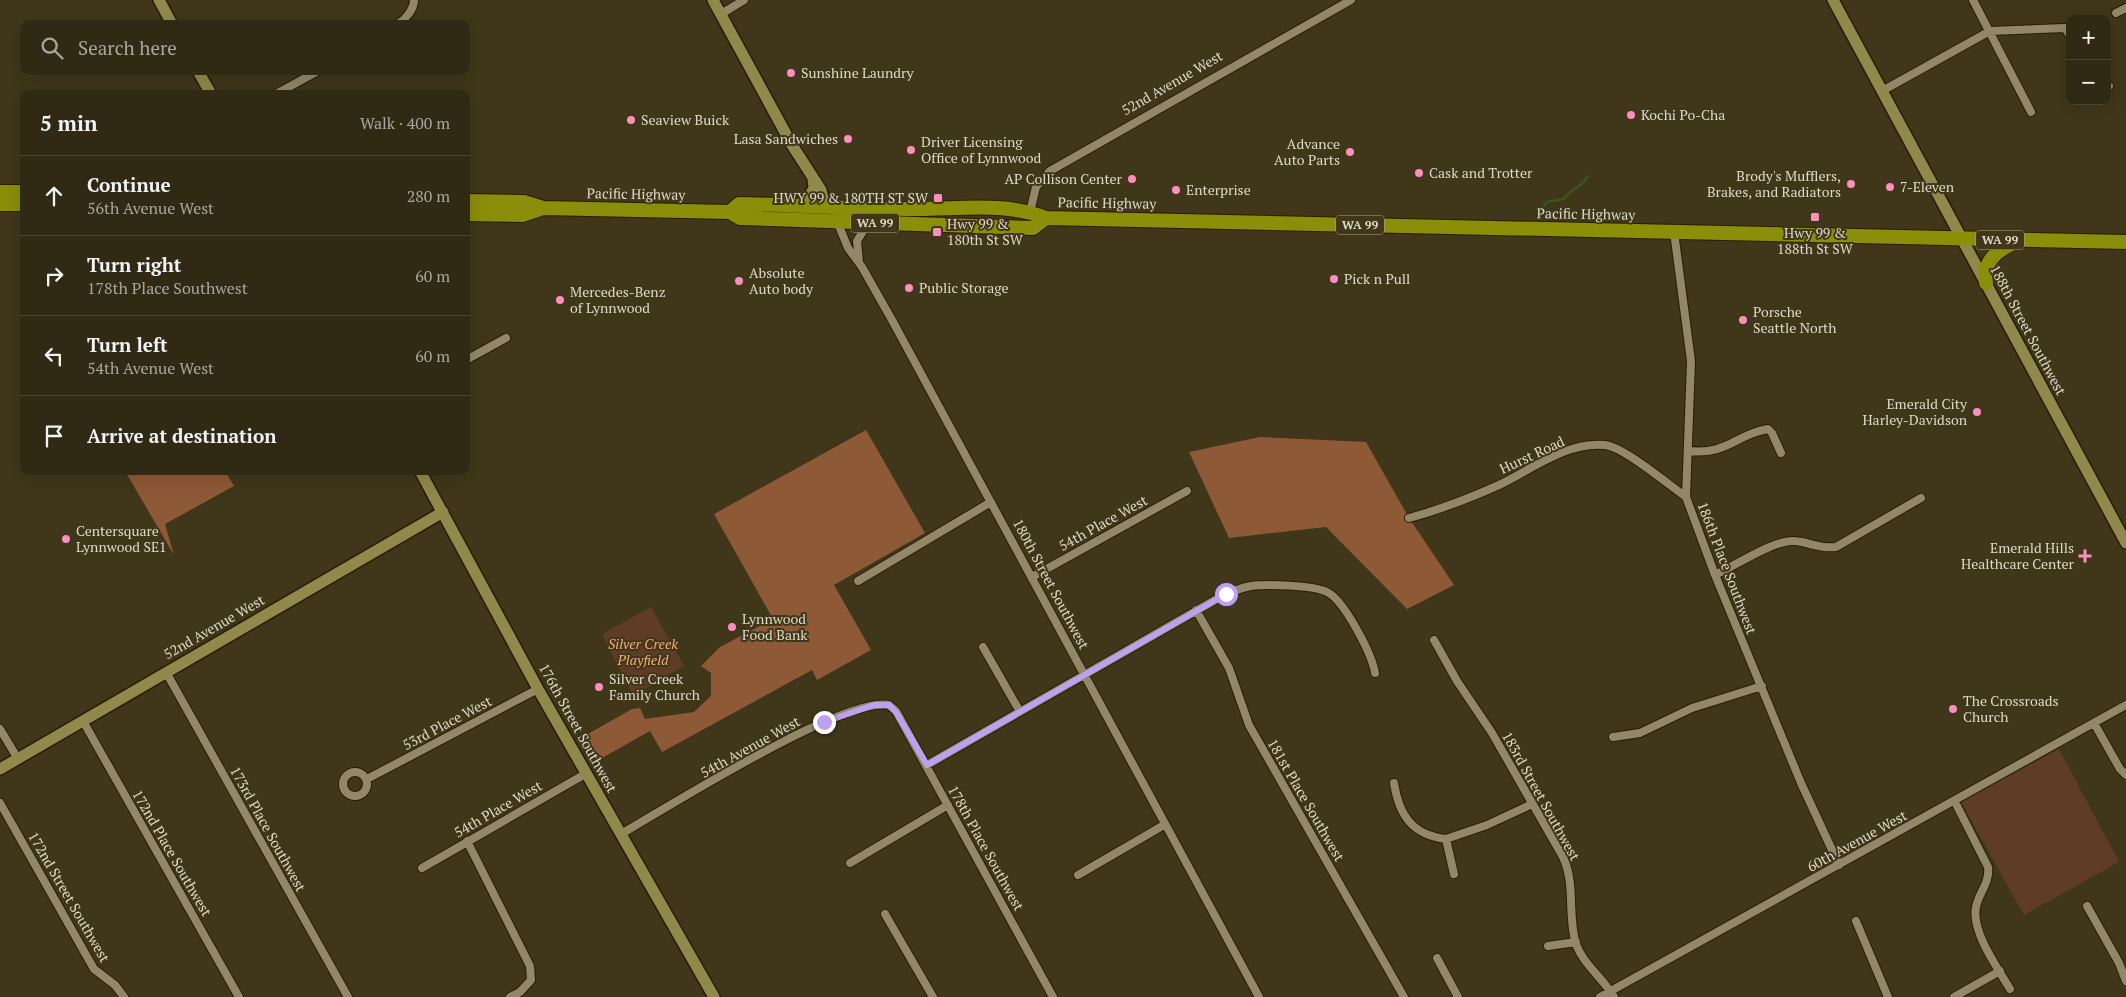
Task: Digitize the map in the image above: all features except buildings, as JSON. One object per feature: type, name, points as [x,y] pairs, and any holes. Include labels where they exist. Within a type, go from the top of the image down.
[{"type":"highway","points":[[0,192],[20,192]]},
{"type":"highway","name":"Pacific Highway","points":[[470,200],[524,202],[543,208],[730,212],[740,218],[837,222],[1033,228],[1046,218]]},
{"type":"highway","points":[[470,207],[492,207],[502,201]]},
{"type":"highway","points":[[0,204],[20,204]]},
{"type":"highway","name":"Pacific Highway","points":[[730,212],[739,204],[902,209],[978,208],[1030,212],[1046,218],[2126,242]]},
{"type":"highway","points":[[787,220],[803,214],[816,214],[825,206]]},
{"type":"highway","name":"Pacific Highway","points":[[470,214],[522,214],[543,208]]},
{"type":"highway","points":[[837,222],[847,216],[879,215],[902,209]]},
{"type":"highway","points":[[1003,227],[1030,212]]},
{"type":"highway","points":[[1986,283],[1985,273],[1990,259],[1999,251],[2021,240]]},
{"type":"street","points":[[158,0],[170,20]]},
{"type":"street","points":[[404,20],[414,6],[414,0]]},
{"type":"street","points":[[713,0],[792,145],[823,194],[825,206]]},
{"type":"street","points":[[720,14],[744,0]]},
{"type":"street","name":"52nd Avenue West","points":[[1030,212],[1036,187],[1050,171],[1351,0]]},
{"type":"street","name":"188th Street Southwest","points":[[1833,0],[2126,543]]},
{"type":"street","points":[[1973,0],[2031,112]]},
{"type":"street","points":[[2116,13],[2126,8]]},
{"type":"street","points":[[1882,91],[1990,31],[2065,28],[2066,30]]},
{"type":"street","points":[[200,75],[209,90]]},
{"type":"street","points":[[283,90],[311,75]]},
{"type":"street","points":[[803,206],[814,188],[813,179]]},
{"type":"street","name":"180th Street Southwest","points":[[837,222],[848,248],[860,264],[991,502],[1258,997]]},
{"type":"street","points":[[860,264],[857,241],[868,222]]},
{"type":"street","name":"186th Place Southwest","points":[[1674,232],[1691,362],[1686,497],[1715,576],[1801,782],[1839,865]]},
{"type":"street","points":[[470,358],[506,338]]},
{"type":"street","points":[[1689,450],[1706,452],[1719,450],[1768,430],[1772,433],[1781,453]]},
{"type":"street","name":"Hurst Road","points":[[1409,518],[1430,512],[1496,486],[1566,450],[1606,445],[1628,456],[1686,497]]},
{"type":"street","name":"176th Street Southwest","points":[[422,475],[538,688],[714,997]]},
{"type":"street","name":"54th Place West","points":[[1032,577],[1187,491]]},
{"type":"street","points":[[1715,576],[1780,543],[1794,541],[1822,548],[1836,547],[1921,498]]},
{"type":"street","points":[[858,580],[991,502]]},
{"type":"street","name":"52nd Avenue West","points":[[0,769],[443,512]]},
{"type":"street","points":[[927,765],[1019,710],[1196,610],[1226,594],[1250,586],[1314,588],[1326,591],[1340,603],[1373,660],[1375,673]]},
{"type":"street","name":"181st Place Southwest","points":[[1196,610],[1229,668],[1249,725],[1404,997]]},
{"type":"street","name":"183rd Street Southwest","points":[[1434,640],[1457,681],[1492,733],[1568,868],[1576,942],[1582,956],[1612,994]]},
{"type":"street","points":[[983,647],[1019,710]]},
{"type":"street","name":"173rd Place Southwest","points":[[166,672],[348,997]]},
{"type":"street","points":[[1613,737],[1640,733],[1692,708],[1762,686]]},
{"type":"street","name":"53rd Place West","points":[[367,779],[538,688]]},
{"type":"street","name":"54th Avenue West","points":[[621,834],[765,752],[824,722],[881,704],[889,705],[896,712]]},
{"type":"street","name":"60th Avenue West","points":[[1600,997],[1612,994],[2126,705]]},
{"type":"street","name":"178th Place Southwest","points":[[896,712],[927,765],[1053,997]]},
{"type":"street","name":"172nd Place Southwest","points":[[83,721],[239,997]]},
{"type":"street","points":[[2094,723],[2120,769],[2126,776]]},
{"type":"street","points":[[0,729],[18,759]]},
{"type":"street","name":"54th Place West","points":[[422,868],[587,773]]},
{"type":"street","points":[[1394,783],[1398,803],[1414,827],[1420,833],[1433,838],[1446,839],[1487,825],[1532,804]]},
{"type":"street","points":[[1955,802],[1988,867],[1989,877],[1976,906],[1978,932],[2010,989]]},
{"type":"street","name":"172nd Street Southwest","points":[[0,803],[94,969],[115,985],[124,997]]},
{"type":"street","points":[[850,864],[948,805]]},
{"type":"street","points":[[1078,875],[1164,825]]},
{"type":"street","points":[[1446,839],[1454,874]]},
{"type":"street","points":[[467,841],[530,966],[531,980],[520,992],[510,997]]},
{"type":"street","points":[[2086,906],[2119,963],[2126,981]]},
{"type":"street","points":[[885,914],[933,997]]},
{"type":"street","points":[[1856,921],[1888,997]]},
{"type":"street","points":[[1548,946],[1576,942]]},
{"type":"street","points":[[1437,958],[1458,997]]},
{"type":"street","points":[[1954,997],[2000,972]]},
{"type":"green space","name":"Silver Creek Playfield","points":[[651,607],[684,666],[633,696],[602,634]]},
{"type":"green space","points":[[2059,749],[2119,862],[2024,915],[1961,802]]},
{"type":"shaded area","points":[[866,430],[925,533],[834,585],[871,650],[817,680],[812,670],[662,752],[650,731],[593,763],[579,739],[632,709],[640,708],[645,719],[694,712],[711,696],[711,673],[701,666],[720,647],[773,619],[714,514]]},
{"type":"shaded area","points":[[1260,437],[1366,442],[1409,518],[1454,585],[1407,609],[1326,527],[1229,538],[1189,452]]},
{"type":"shaded area","points":[[127,475],[227,475],[234,486],[165,524],[174,555]]},
{"type":"waterway","points":[[1541,210],[1547,202],[1564,199],[1583,183],[1587,177]]},
{"type":"place","name":"Sunshine Laundry","points":[[791,73]]},
{"type":"place","name":"Kochi Po-Cha","points":[[1631,115]]},
{"type":"place","name":"Seaview Buick","points":[[631,120]]},
{"type":"place","name":"Lasa Sandwiches","points":[[848,139]]},
{"type":"place","name":"Driver Licensing Office of Lynnwood","points":[[911,150]]},
{"type":"place","name":"Advance Auto Parts","points":[[1350,152]]},
{"type":"place","name":"Cask and Trotter","points":[[1419,173]]},
{"type":"place","name":"AP Collison Center","points":[[1132,179]]},
{"type":"place","name":"Brody's Mufflers, Brakes, and Radiators","points":[[1851,184]]},
{"type":"place","name":"7-Eleven","points":[[1890,187]]},
{"type":"place","name":"Enterprise","points":[[1176,190]]},
{"type":"place","name":"HWY 99 & 180TH ST SW","points":[[938,198]]},
{"type":"place","name":"Hwy 99 & 188th St SW","points":[[1815,217]]},
{"type":"place","name":"Hwy 99 & 180th St SW","points":[[937,232]]},
{"type":"place","name":"Pick n Pull","points":[[1334,279]]},
{"type":"place","name":"Absolute Auto body","points":[[739,281]]},
{"type":"place","name":"Public Storage","points":[[909,288]]},
{"type":"place","name":"Mercedes-Benz of Lynnwood","points":[[560,300]]},
{"type":"place","name":"Porsche Seattle North","points":[[1743,320]]},
{"type":"place","name":"Emerald City Harley-Davidson","points":[[1977,412]]},
{"type":"place","name":"Centersquare Lynnwood SE1","points":[[66,539]]},
{"type":"place","name":"Emerald Hills Healthcare Center","points":[[2085,556]]},
{"type":"place","name":"Lynnwood Food Bank","points":[[732,627]]},
{"type":"place","name":"Silver Creek Family Church","points":[[599,687]]},
{"type":"place","name":"The Crossroads Church","points":[[1953,709]]},
{"type":"route","points":[[824,722],[874,705],[889,705],[896,712],[927,765],[1019,710],[1226,594]]}]
